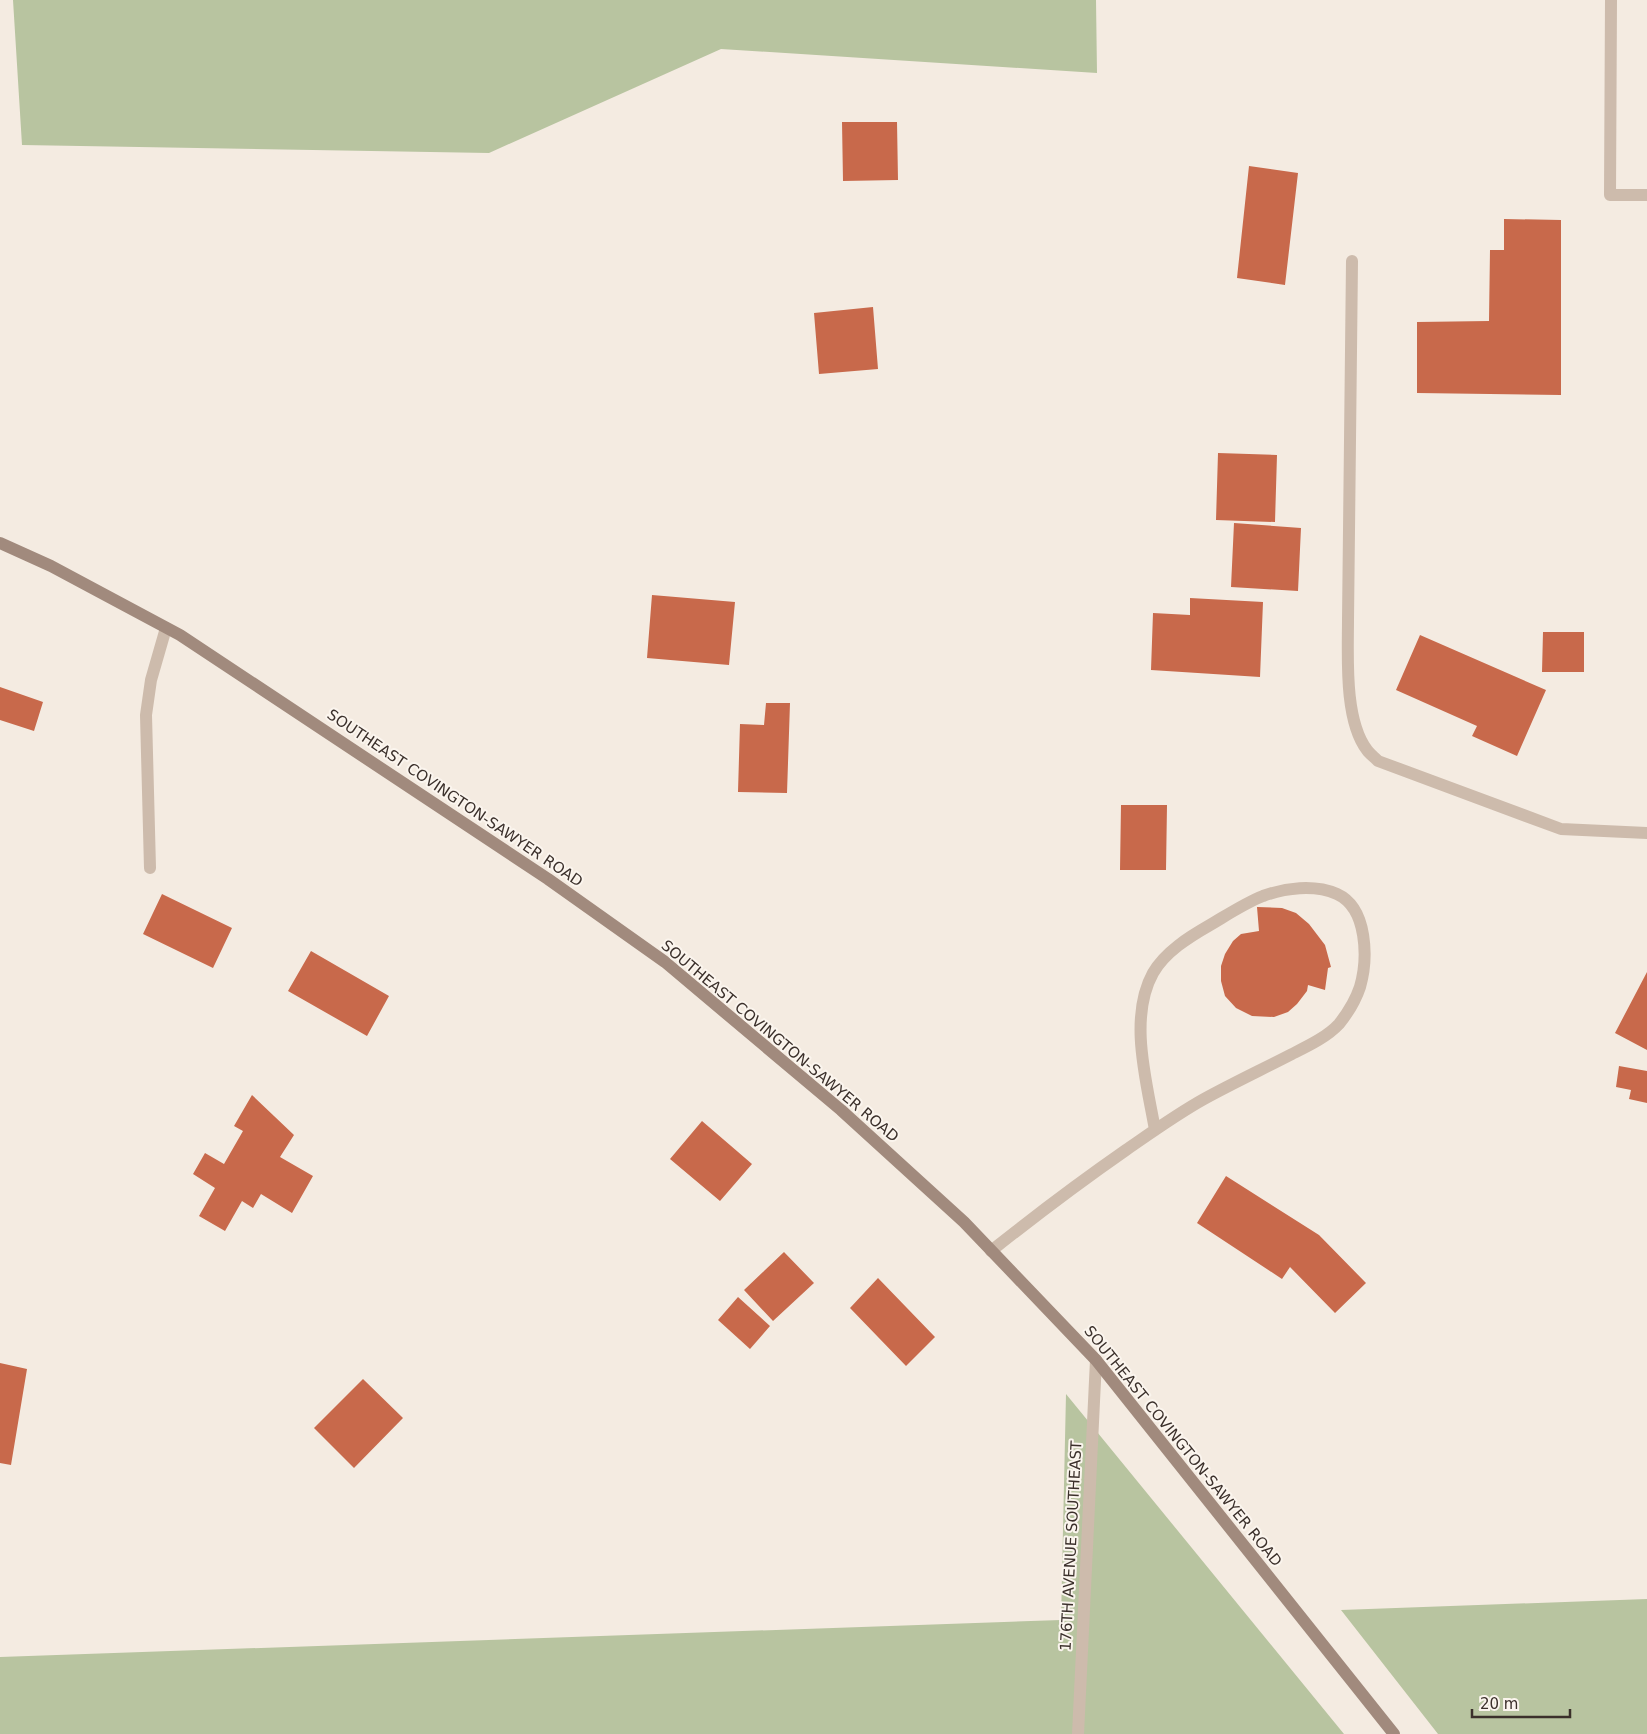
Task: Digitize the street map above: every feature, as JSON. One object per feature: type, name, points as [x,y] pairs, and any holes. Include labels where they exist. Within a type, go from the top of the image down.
[{"type":"street","points":[[1611,0],[1610,195],[1647,195]]},
{"type":"street","points":[[1352,261],[1348,664],[1354,726],[1367,751],[1378,761],[1561,829],[1647,833]]},
{"type":"street","name":"SOUTHEAST COVINGTON-SAWYER ROAD","points":[[0,543],[51,566],[188,640],[548,878],[664,962],[848,1117],[964,1222],[1096,1360],[1394,1734]]},
{"type":"street","points":[[150,868],[146,715],[151,680],[166,628]]},
{"type":"street","points":[[990,1251],[1072,1187],[1155,1130],[1204,1099],[1315,1042],[1339,1024],[1359,989],[1365,950],[1363,933],[1356,913],[1348,902],[1337,894],[1322,890],[1301,888],[1278,890],[1257,899],[1199,931],[1162,961],[1153,974],[1145,995],[1141,1040],[1155,1130]]},
{"type":"street","name":"176TH AVENUE SOUTHEAST","points":[[1078,1734],[1096,1360]]},
{"type":"green space","points":[[13,0],[1096,0],[1097,73],[721,49],[489,153],[22,145]]},
{"type":"green space","points":[[1066,1394],[1344,1734],[0,1734],[0,1657],[1061,1620]]},
{"type":"green space","points":[[1647,1599],[1647,1734],[1438,1734],[1341,1610]]},
{"type":"building","points":[[842,122],[897,122],[898,180],[843,181]]},
{"type":"building","points":[[1249,166],[1298,173],[1285,285],[1237,278]]},
{"type":"building","points":[[1504,219],[1561,220],[1561,395],[1417,393],[1417,322],[1489,321],[1490,250],[1504,250]]},
{"type":"building","points":[[873,307],[878,369],[819,374],[814,313]]},
{"type":"building","points":[[1218,453],[1277,455],[1275,522],[1216,520]]},
{"type":"building","points":[[1234,523],[1301,528],[1298,591],[1231,587]]},
{"type":"building","points":[[652,595],[735,602],[729,665],[647,658]]},
{"type":"building","points":[[1190,598],[1263,602],[1260,677],[1151,670],[1153,613],[1190,615]]},
{"type":"building","points":[[1543,632],[1584,632],[1584,672],[1542,672]]},
{"type":"building","points":[[1420,635],[1546,690],[1517,756],[1472,736],[1477,726],[1396,690]]},
{"type":"building","points":[[0,687],[43,702],[34,731],[0,720]]},
{"type":"building","points":[[766,703],[790,703],[787,793],[738,792],[740,724],[764,725]]},
{"type":"building","points":[[1121,805],[1167,805],[1166,870],[1120,870]]},
{"type":"building","points":[[162,894],[232,928],[213,968],[143,934]]},
{"type":"building","points":[[1257,907],[1282,908],[1296,913],[1309,924],[1325,945],[1331,967],[1328,968],[1325,990],[1308,985],[1307,991],[1297,1004],[1288,1012],[1274,1017],[1252,1016],[1236,1008],[1225,996],[1221,981],[1221,966],[1225,954],[1233,941],[1241,934],[1259,931]]},
{"type":"building","points":[[311,951],[389,996],[367,1036],[288,991]]},
{"type":"building","points":[[1647,972],[1647,1050],[1615,1033]]},
{"type":"building","points":[[1619,1066],[1647,1071],[1647,1103],[1629,1099],[1631,1090],[1616,1087]]},
{"type":"building","points":[[252,1095],[294,1135],[280,1157],[313,1176],[292,1213],[261,1194],[253,1208],[242,1201],[225,1231],[199,1216],[215,1188],[193,1174],[205,1153],[224,1164],[243,1131],[234,1126]]},
{"type":"building","points":[[702,1121],[752,1164],[720,1201],[670,1159]]},
{"type":"building","points":[[1226,1176],[1319,1235],[1366,1283],[1335,1313],[1290,1267],[1282,1279],[1197,1223]]},
{"type":"building","points":[[784,1252],[814,1283],[773,1321],[744,1290]]},
{"type":"building","points":[[878,1278],[935,1337],[906,1366],[850,1308]]},
{"type":"building","points":[[738,1297],[770,1326],[750,1349],[718,1320]]},
{"type":"building","points":[[0,1363],[27,1369],[11,1465],[0,1463]]},
{"type":"building","points":[[363,1379],[403,1418],[354,1468],[314,1428]]}]
